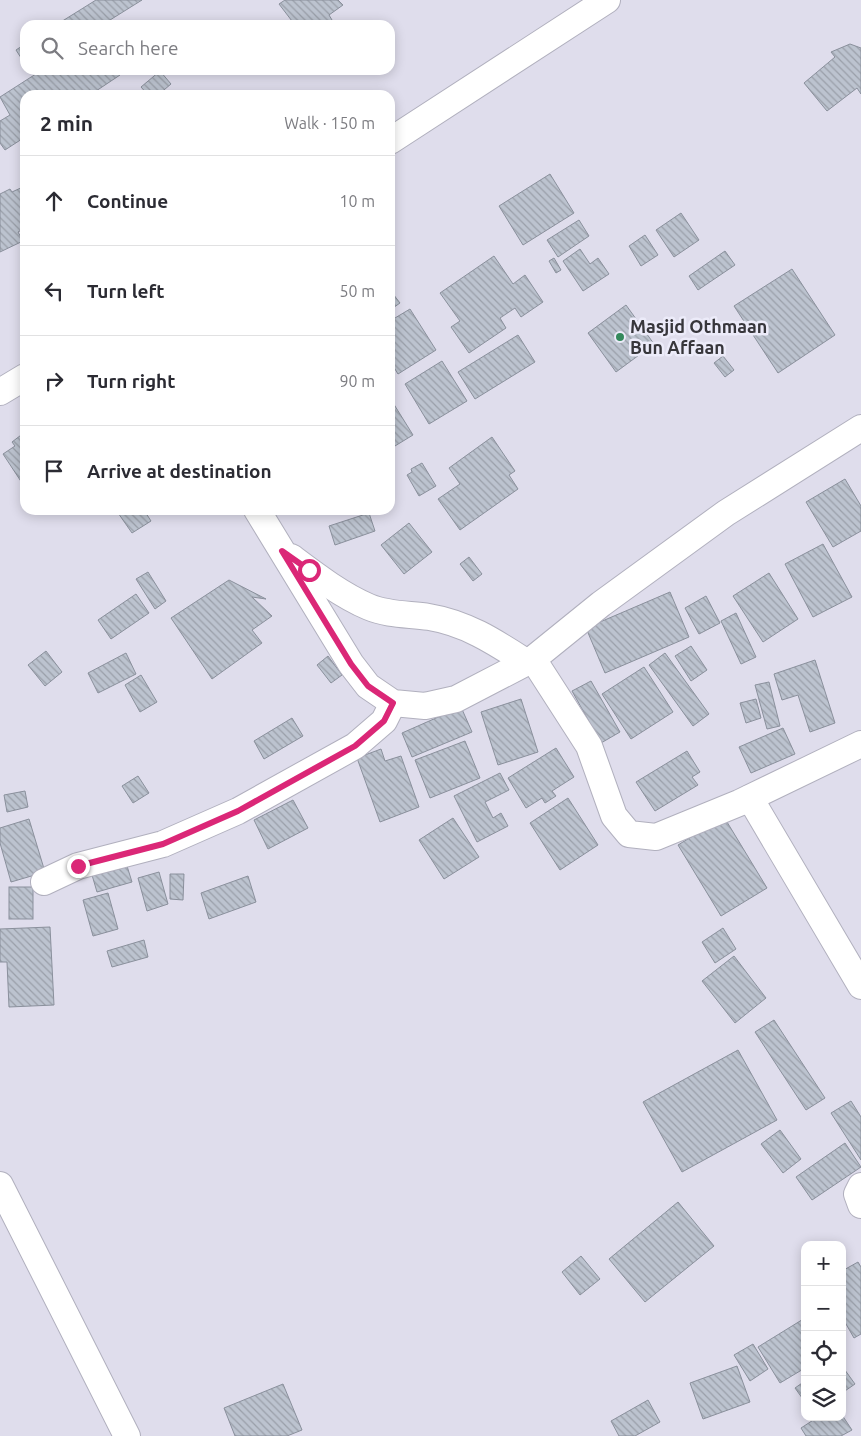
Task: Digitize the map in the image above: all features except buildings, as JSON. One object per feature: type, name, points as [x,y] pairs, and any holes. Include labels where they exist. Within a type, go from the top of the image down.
[{"type":"street","points":[[395,138],[607,0]]},
{"type":"street","points":[[0,392],[20,380]]},
{"type":"street","points":[[260,515],[351,664],[368,686],[393,703],[425,706],[456,699],[530,660],[601,604],[726,513],[861,428]]},
{"type":"street","points":[[282,551],[332,586],[369,607],[395,614],[430,617],[462,626],[486,636],[530,660],[589,746],[614,816],[629,834],[656,837],[750,798],[861,744]]},
{"type":"street","points":[[44,882],[78,866],[163,844],[238,811],[355,746],[384,721],[393,703]]},
{"type":"street","points":[[750,798],[861,986]]},
{"type":"street","points":[[0,1186],[127,1436]]},
{"type":"street","points":[[861,1186],[856,1194],[861,1205]]},
{"type":"place","name":"Masjid Othmaan Bun Affaan","points":[[620,337]]},
{"type":"route","points":[[78,866],[163,844],[238,811],[324,765],[355,746],[384,721],[393,703],[368,686],[351,664],[282,551],[309,570]]}]
